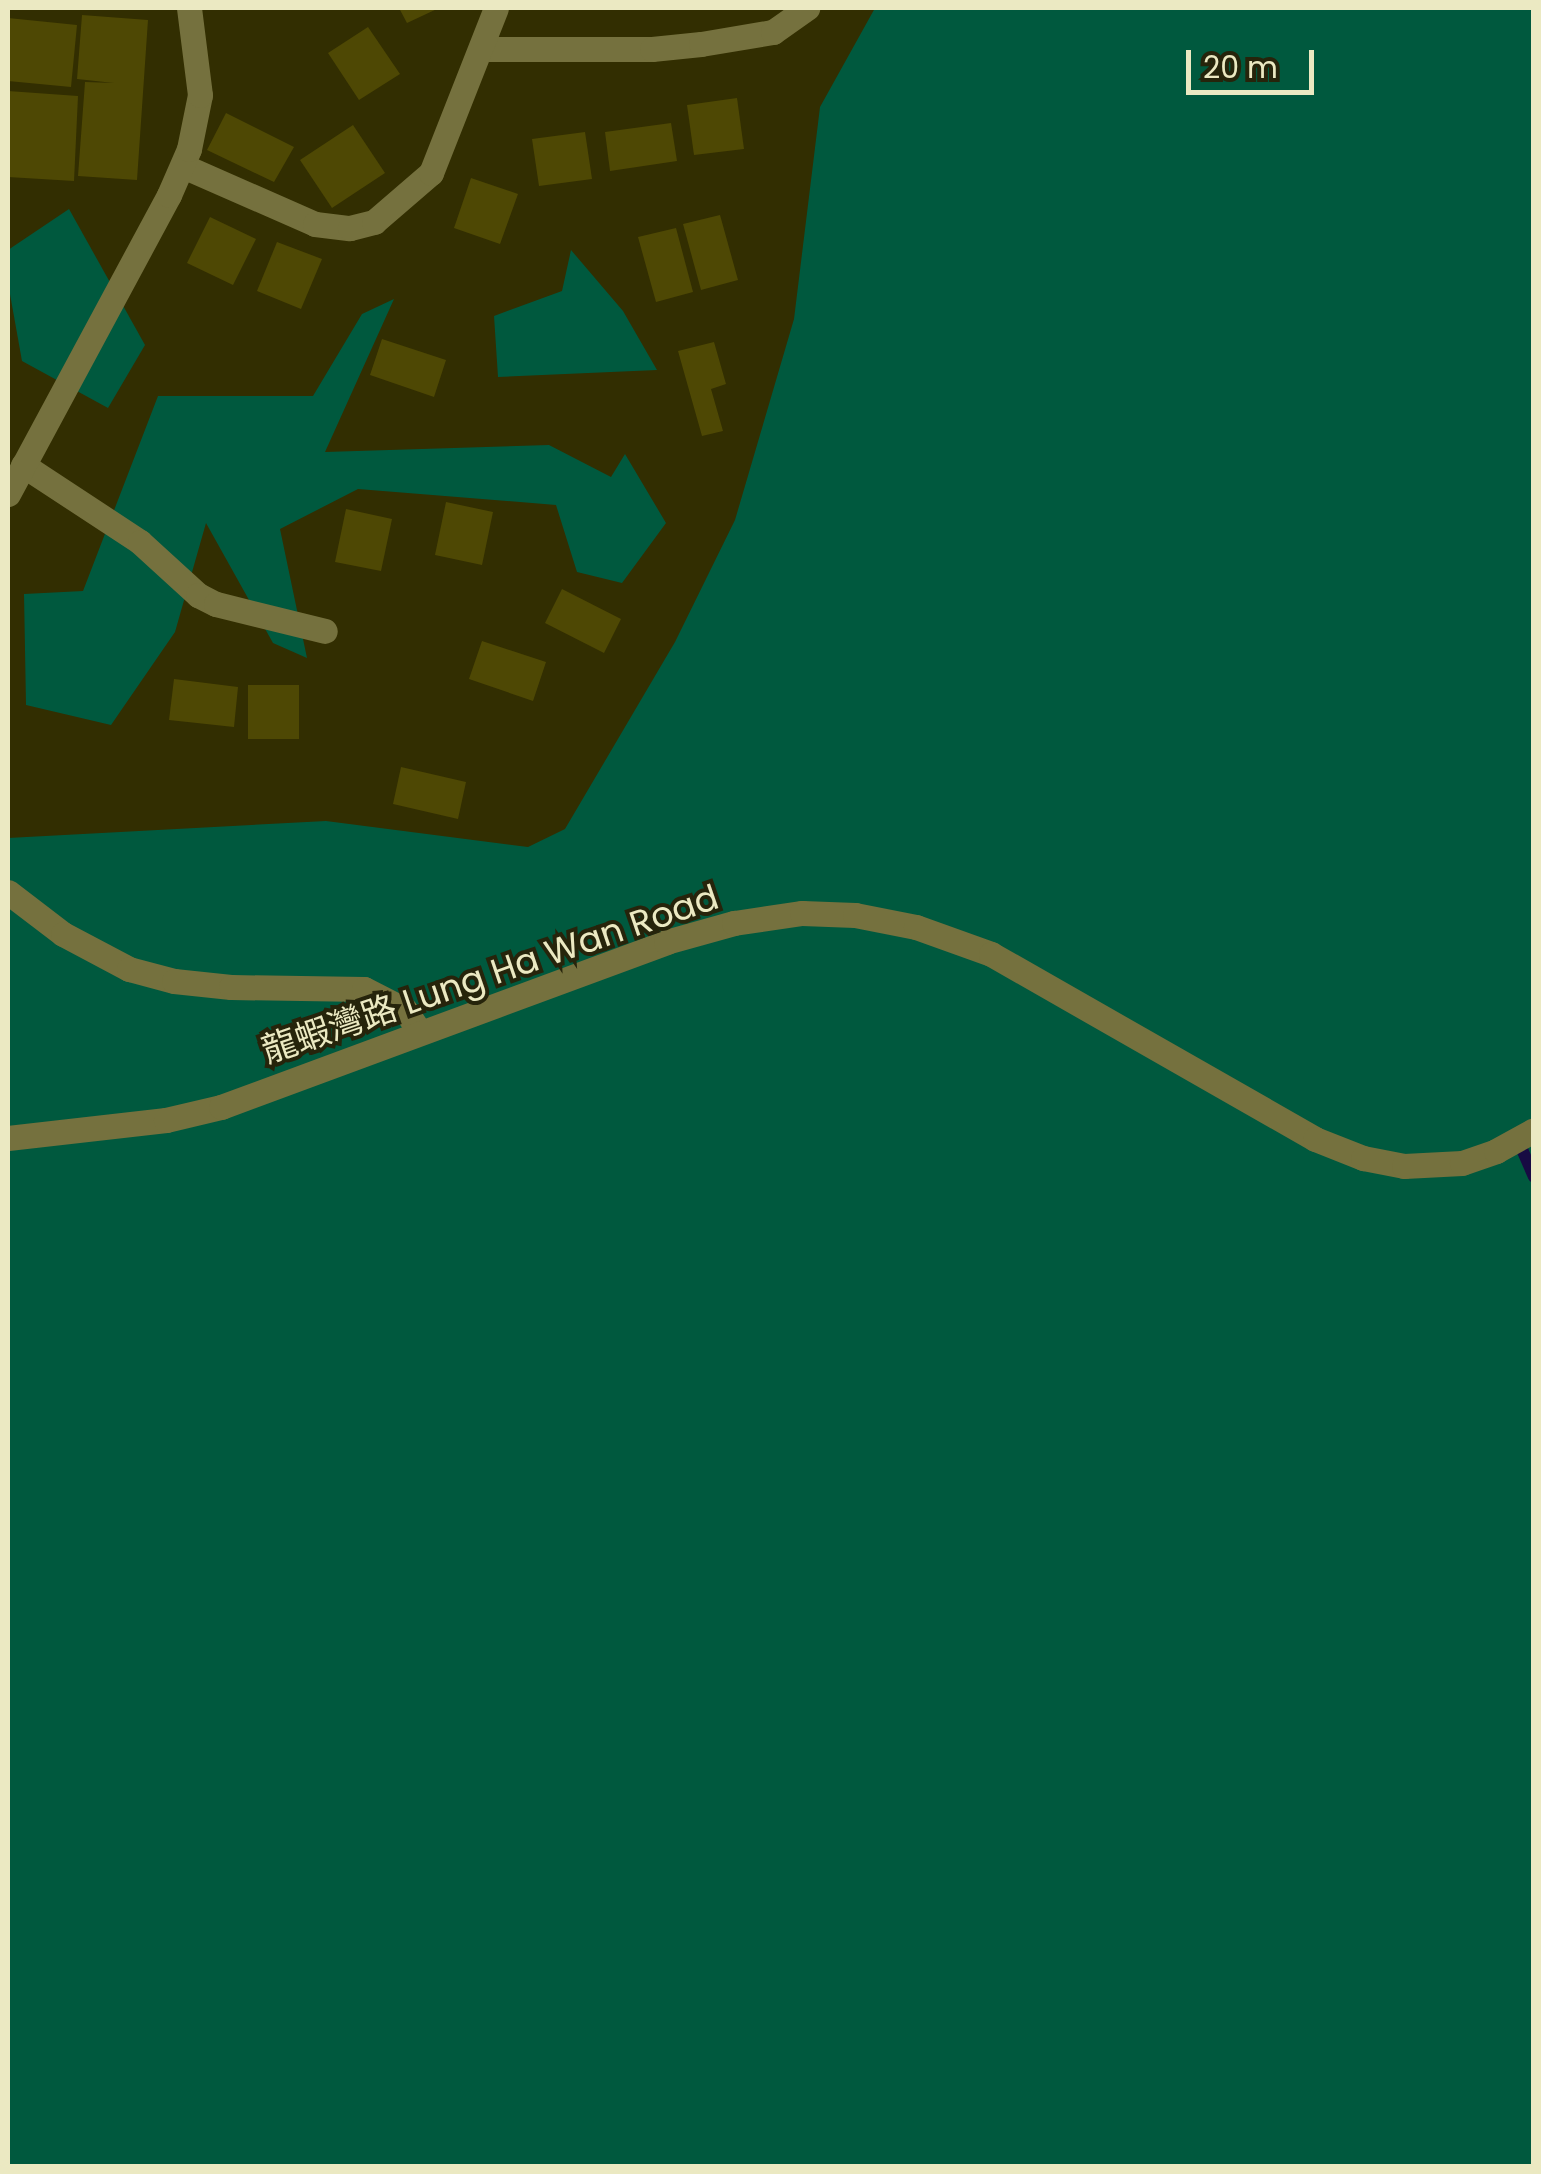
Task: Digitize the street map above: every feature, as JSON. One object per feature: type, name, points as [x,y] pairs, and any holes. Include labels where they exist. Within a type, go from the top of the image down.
[{"type":"street","points":[[8,494],[182,166],[196,128],[200,95],[189,8]]},
{"type":"street","points":[[182,166],[301,220],[330,227],[367,226],[431,173],[496,8]]},
{"type":"street","points":[[482,48],[652,49],[701,44],[773,32],[807,8]]},
{"type":"street","points":[[23,465],[108,520],[216,604],[326,631]]},
{"type":"street","points":[[8,892],[98,955],[151,976],[231,987],[364,989],[405,1010],[418,1032]]},
{"type":"street","name":"龍蝦灣路 Lung Ha Wan Road","points":[[8,1138],[166,1120],[221,1107],[700,931],[780,916],[855,915],[916,926],[991,954],[1315,1139],[1363,1158],[1404,1166],[1443,1166],[1496,1151],[1534,1130]]},
{"type":"green space","points":[[875,8],[1533,8],[1533,2166],[8,2166],[8,838],[326,821],[528,847],[565,829],[675,642],[735,520],[794,319],[820,107]]},
{"type":"green space","points":[[69,209],[145,345],[108,408],[22,361],[8,283],[8,250]]},
{"type":"green space","points":[[571,250],[623,311],[657,370],[498,377],[494,316],[562,291]]},
{"type":"green space","points":[[394,299],[325,452],[549,445],[611,477],[625,454],[666,523],[622,583],[577,572],[556,505],[358,489],[280,529],[307,658],[273,643],[206,523],[175,632],[111,725],[26,705],[24,594],[83,591],[158,396],[313,396],[362,314]]},
{"type":"building","points":[[399,8],[439,8],[407,23]]},
{"type":"building","points":[[82,15],[148,20],[137,180],[78,176],[85,82],[114,83],[77,79]]},
{"type":"building","points":[[8,18],[77,25],[71,87],[8,81]]},
{"type":"building","points":[[368,27],[400,74],[359,100],[328,53]]},
{"type":"building","points":[[8,91],[78,96],[74,181],[8,177]]},
{"type":"building","points":[[737,98],[744,149],[694,155],[687,105]]},
{"type":"building","points":[[226,113],[294,147],[274,182],[207,150]]},
{"type":"building","points":[[671,123],[677,161],[610,171],[605,132]]},
{"type":"building","points":[[353,125],[385,173],[332,208],[300,160]]},
{"type":"building","points":[[585,132],[592,179],[539,186],[532,139]]},
{"type":"building","points":[[471,178],[518,194],[500,244],[454,228]]},
{"type":"building","points":[[720,215],[738,280],[701,290],[683,224]]},
{"type":"building","points":[[210,217],[256,239],[233,285],[187,263]]},
{"type":"building","points":[[676,228],[693,292],[656,302],[638,237]]},
{"type":"building","points":[[277,242],[322,259],[301,309],[257,291]]},
{"type":"building","points":[[382,339],[446,360],[434,397],[370,375]]},
{"type":"building","points":[[714,342],[726,384],[711,389],[723,431],[702,436],[678,351]]},
{"type":"building","points":[[446,502],[493,512],[482,565],[435,555]]},
{"type":"building","points":[[346,509],[392,519],[381,571],[335,562]]},
{"type":"building","points":[[562,589],[621,619],[604,653],[545,623]]},
{"type":"building","points":[[482,641],[546,662],[533,701],[469,679]]},
{"type":"building","points":[[174,679],[238,687],[234,727],[169,720]]},
{"type":"building","points":[[248,685],[299,685],[299,739],[248,739]]},
{"type":"building","points":[[401,767],[466,782],[458,819],[393,804]]},
{"type":"waterway","points":[[1518,1140],[1534,1177]]}]
